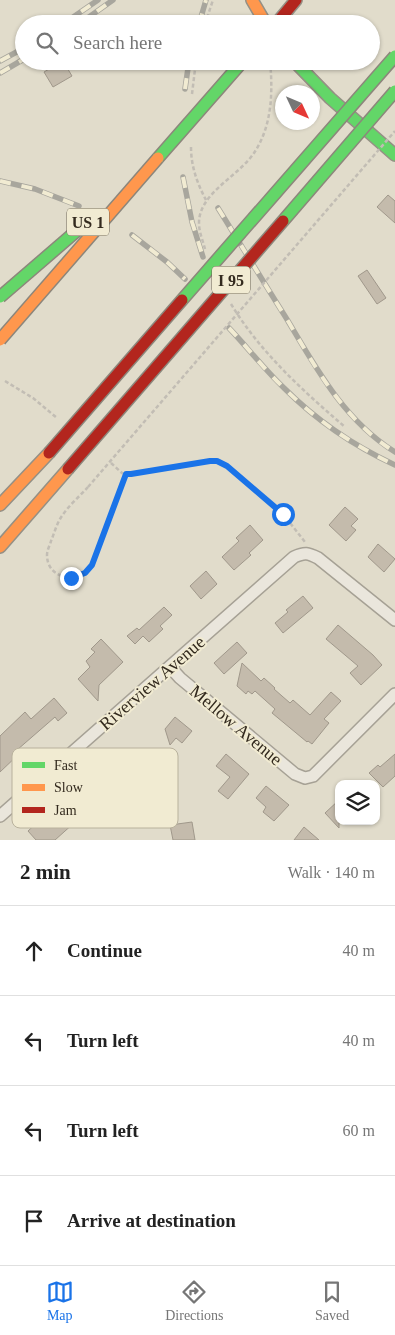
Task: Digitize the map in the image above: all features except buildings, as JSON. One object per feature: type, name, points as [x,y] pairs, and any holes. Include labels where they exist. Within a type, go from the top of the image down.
[{"type":"main road","points":[[252,0],[261,15]]},
{"type":"main road","points":[[284,15],[296,0]]},
{"type":"main road","points":[[0,505],[49,453],[395,56]]},
{"type":"main road","points":[[0,340],[235,70]]},
{"type":"main road","points":[[301,70],[327,96],[395,155]]},
{"type":"main road","name":"I 95","points":[[0,547],[395,91]]},
{"type":"main road","name":"US 1","points":[[0,297],[90,220],[173,142]]},
{"type":"street","points":[[308,554],[318,558],[395,620]]},
{"type":"street","name":"Riverview Avenue","points":[[78,748],[294,557],[308,554]]},
{"type":"street","name":"Mellow Avenue","points":[[170,667],[180,678],[288,768],[305,778],[313,776],[395,694]]},
{"type":"street","name":"Riverview Avenue","points":[[0,816],[12,805]]},
{"type":"path","points":[[208,15],[213,0]]},
{"type":"path","points":[[126,474],[92,565],[86,572],[73,578],[58,574],[48,560],[48,552],[60,520],[395,131]]},
{"type":"path","points":[[5,381],[33,398],[62,422]]},
{"type":"path","points":[[111,463],[126,474],[135,474],[210,461],[219,462],[227,466],[281,512],[303,538],[308,554]]},
{"type":"railway","points":[[76,15],[98,0]]},
{"type":"railway","points":[[92,15],[113,0]]},
{"type":"railway","points":[[202,15],[206,0]]},
{"type":"railway","points":[[0,61],[15,53]]},
{"type":"railway","points":[[0,73],[15,64]]},
{"type":"railway","points":[[185,89],[188,70]]},
{"type":"railway","points":[[183,177],[192,222],[203,257]]},
{"type":"railway","points":[[0,181],[35,189],[79,206]]},
{"type":"railway","points":[[218,208],[321,376],[361,425],[395,452]]},
{"type":"railway","points":[[132,235],[167,262],[185,279]]},
{"type":"railway","points":[[229,328],[277,381],[309,411],[350,441],[395,465]]},
{"type":"traffic: fast","points":[[182,300],[395,56]]},
{"type":"traffic: fast","points":[[158,158],[235,70]]},
{"type":"traffic: fast","points":[[303,70],[330,98],[395,155]]},
{"type":"traffic: fast","points":[[283,221],[395,91]]},
{"type":"traffic: fast","points":[[0,297],[95,215]]},
{"type":"traffic: slow","points":[[252,0],[261,15]]},
{"type":"traffic: slow","points":[[0,340],[158,158]]},
{"type":"traffic: slow","points":[[0,505],[49,453]]},
{"type":"traffic: slow","points":[[0,547],[68,469]]},
{"type":"traffic: jam","points":[[284,15],[296,0]]},
{"type":"traffic: jam","points":[[68,469],[283,221]]},
{"type":"traffic: jam","points":[[49,453],[182,300]]},
{"type":"route","points":[[71,578],[85,573],[92,565],[126,474],[210,461],[221,462],[283,514]]}]
